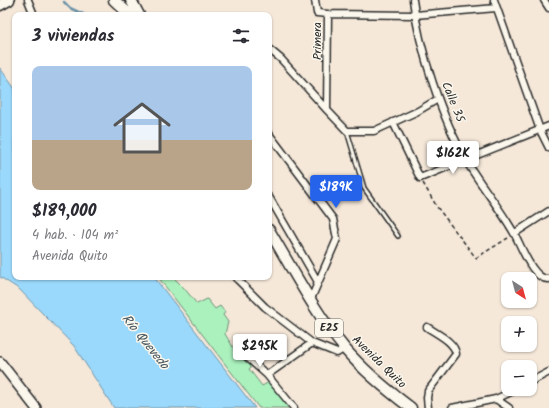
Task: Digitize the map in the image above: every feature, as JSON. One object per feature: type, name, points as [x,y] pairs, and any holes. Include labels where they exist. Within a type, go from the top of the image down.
[{"type":"highway","points":[[0,5],[9,0]]},
{"type":"highway","points":[[114,0],[127,12]]},
{"type":"highway","points":[[131,0],[137,12]]},
{"type":"highway","name":"Avenida Quito","points":[[272,235],[327,324],[345,348],[370,374],[411,408]]},
{"type":"main road","points":[[1,365],[36,408]]},
{"type":"street","points":[[28,0],[33,12]]},
{"type":"street","points":[[315,0],[317,13],[328,14]]},
{"type":"street","name":"Calle 35","points":[[413,0],[415,15],[438,99],[466,161],[515,233],[532,268],[539,276],[549,279]]},
{"type":"street","points":[[494,0],[540,130],[549,148]]},
{"type":"street","points":[[544,0],[549,8]]},
{"type":"street","name":"Primera","points":[[327,110],[328,14],[415,15],[496,8]]},
{"type":"street","points":[[272,52],[281,59],[347,131],[374,131],[418,111],[438,99]]},
{"type":"street","points":[[393,122],[420,178],[466,161],[549,126]]},
{"type":"street","points":[[272,138],[333,219],[337,239],[311,299]]},
{"type":"street","points":[[272,202],[318,282]]},
{"type":"street","points":[[515,233],[549,211]]},
{"type":"street","points":[[237,280],[265,307],[312,343],[337,353],[345,348]]},
{"type":"street","points":[[427,327],[451,344],[456,354],[428,391],[428,408]]},
{"type":"street","points":[[267,375],[312,343]]},
{"type":"street","points":[[238,349],[267,375],[294,408]]},
{"type":"street","points":[[537,379],[547,375]]},
{"type":"street","points":[[452,408],[496,399],[502,396]]},
{"type":"street","points":[[496,399],[509,408]]},
{"type":"lane","points":[[347,131],[364,188],[398,236]]},
{"type":"path","points":[[420,178],[437,207],[476,258],[515,233]]},
{"type":"green space","points":[[160,280],[176,280],[197,304],[207,299],[215,309],[220,306],[225,312],[223,315],[228,322],[225,334],[238,355],[258,350],[263,357],[249,369],[262,386],[271,381],[290,408],[259,408]]},
{"type":"water","name":"Río Quevedo","points":[[0,68],[12,85],[12,280],[156,280],[255,408],[114,408],[74,346],[19,289],[0,277]]},
{"type":"waterway","points":[[64,2],[70,8],[79,12]]}]
